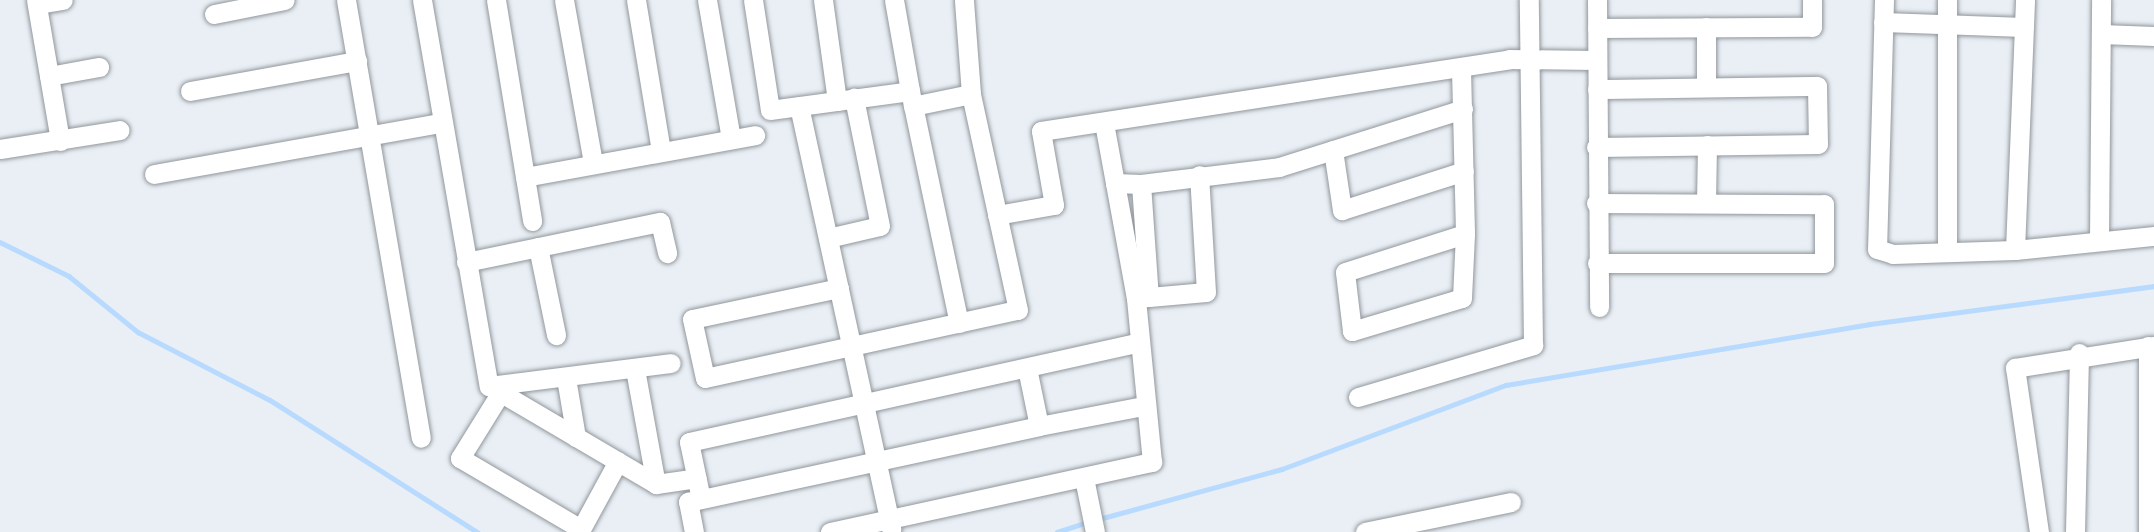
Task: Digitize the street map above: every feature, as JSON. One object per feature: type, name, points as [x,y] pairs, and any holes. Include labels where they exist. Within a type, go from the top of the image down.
[{"type":"street","points":[[60,141],[37,2],[63,0]]},
{"type":"street","points":[[214,14],[285,0]]},
{"type":"street","points":[[346,0],[421,438]]},
{"type":"street","points":[[422,0],[482,370],[497,390],[656,484],[697,478]]},
{"type":"street","points":[[496,0],[532,221]]},
{"type":"street","points":[[564,0],[593,163]]},
{"type":"street","points":[[636,0],[661,151]]},
{"type":"street","points":[[707,0],[731,139]]},
{"type":"street","points":[[752,0],[770,110],[846,100],[911,99],[971,94]]},
{"type":"street","points":[[823,0],[846,100],[880,226],[828,238]]},
{"type":"street","points":[[894,0],[911,99],[959,323]]},
{"type":"street","points":[[839,288],[692,319],[705,378],[1018,310],[971,94],[964,0]]},
{"type":"street","points":[[1358,397],[1533,345],[1529,0]]},
{"type":"street","points":[[1597,0],[1596,203],[1599,307]]},
{"type":"street","points":[[1597,28],[1812,27],[1812,0]]},
{"type":"street","points":[[1884,0],[1875,245],[1893,254],[2015,250],[2154,236]]},
{"type":"street","points":[[1947,0],[1947,252]]},
{"type":"street","points":[[2015,250],[2025,0]]},
{"type":"street","points":[[2099,241],[2101,0]]},
{"type":"street","points":[[1883,22],[2024,27]]},
{"type":"street","points":[[1706,27],[1706,87]]},
{"type":"street","points":[[2101,34],[2154,36]]},
{"type":"street","points":[[997,215],[1054,205],[1041,131],[1461,69],[1530,61],[1597,60]]},
{"type":"street","points":[[190,90],[357,61]]},
{"type":"street","points":[[49,76],[99,67]]},
{"type":"street","points":[[1461,69],[1465,234],[1462,298],[1352,331],[1345,272],[1465,234]]},
{"type":"street","points":[[1596,147],[1818,144],[1818,86],[1597,89]]},
{"type":"street","points":[[799,106],[891,526]]},
{"type":"street","points":[[1115,183],[1141,184],[1279,167],[1463,109]]},
{"type":"street","points":[[154,174],[440,123]]},
{"type":"street","points":[[1104,123],[1142,297]]},
{"type":"street","points":[[0,149],[120,130]]},
{"type":"street","points":[[525,177],[755,135]]},
{"type":"street","points":[[1706,204],[1707,145]]},
{"type":"street","points":[[1333,150],[1342,210],[1464,171]]},
{"type":"street","points":[[1142,297],[1206,292],[1199,176]]},
{"type":"street","points":[[830,532],[891,526],[1152,463],[1137,343],[1142,297],[1141,184]]},
{"type":"street","points":[[1596,203],[1824,204],[1824,263],[1597,263]]},
{"type":"street","points":[[466,262],[660,222],[667,253]]},
{"type":"street","points":[[538,247],[556,335]]},
{"type":"street","points":[[701,499],[688,442],[1137,343]]},
{"type":"street","points":[[2039,532],[2015,368],[2079,353],[2151,346],[2148,532]]},
{"type":"street","points":[[2075,532],[2079,353]]},
{"type":"street","points":[[497,390],[671,363]]},
{"type":"street","points":[[1027,368],[1039,426]]},
{"type":"street","points":[[635,369],[656,484]]},
{"type":"street","points":[[566,378],[576,437]]},
{"type":"street","points":[[497,390],[460,458],[581,529],[618,461]]},
{"type":"street","points":[[694,532],[688,502],[1143,405]]},
{"type":"street","points":[[1084,478],[1094,524]]},
{"type":"street","points":[[1365,532],[1436,525],[1511,502]]},
{"type":"waterway","points":[[0,242],[69,276],[138,332],[270,400],[477,532]]},
{"type":"waterway","points":[[1099,519],[1282,469],[1506,385],[1870,324],[2154,286]]},
{"type":"waterway","points":[[1057,532],[1088,522]]}]
